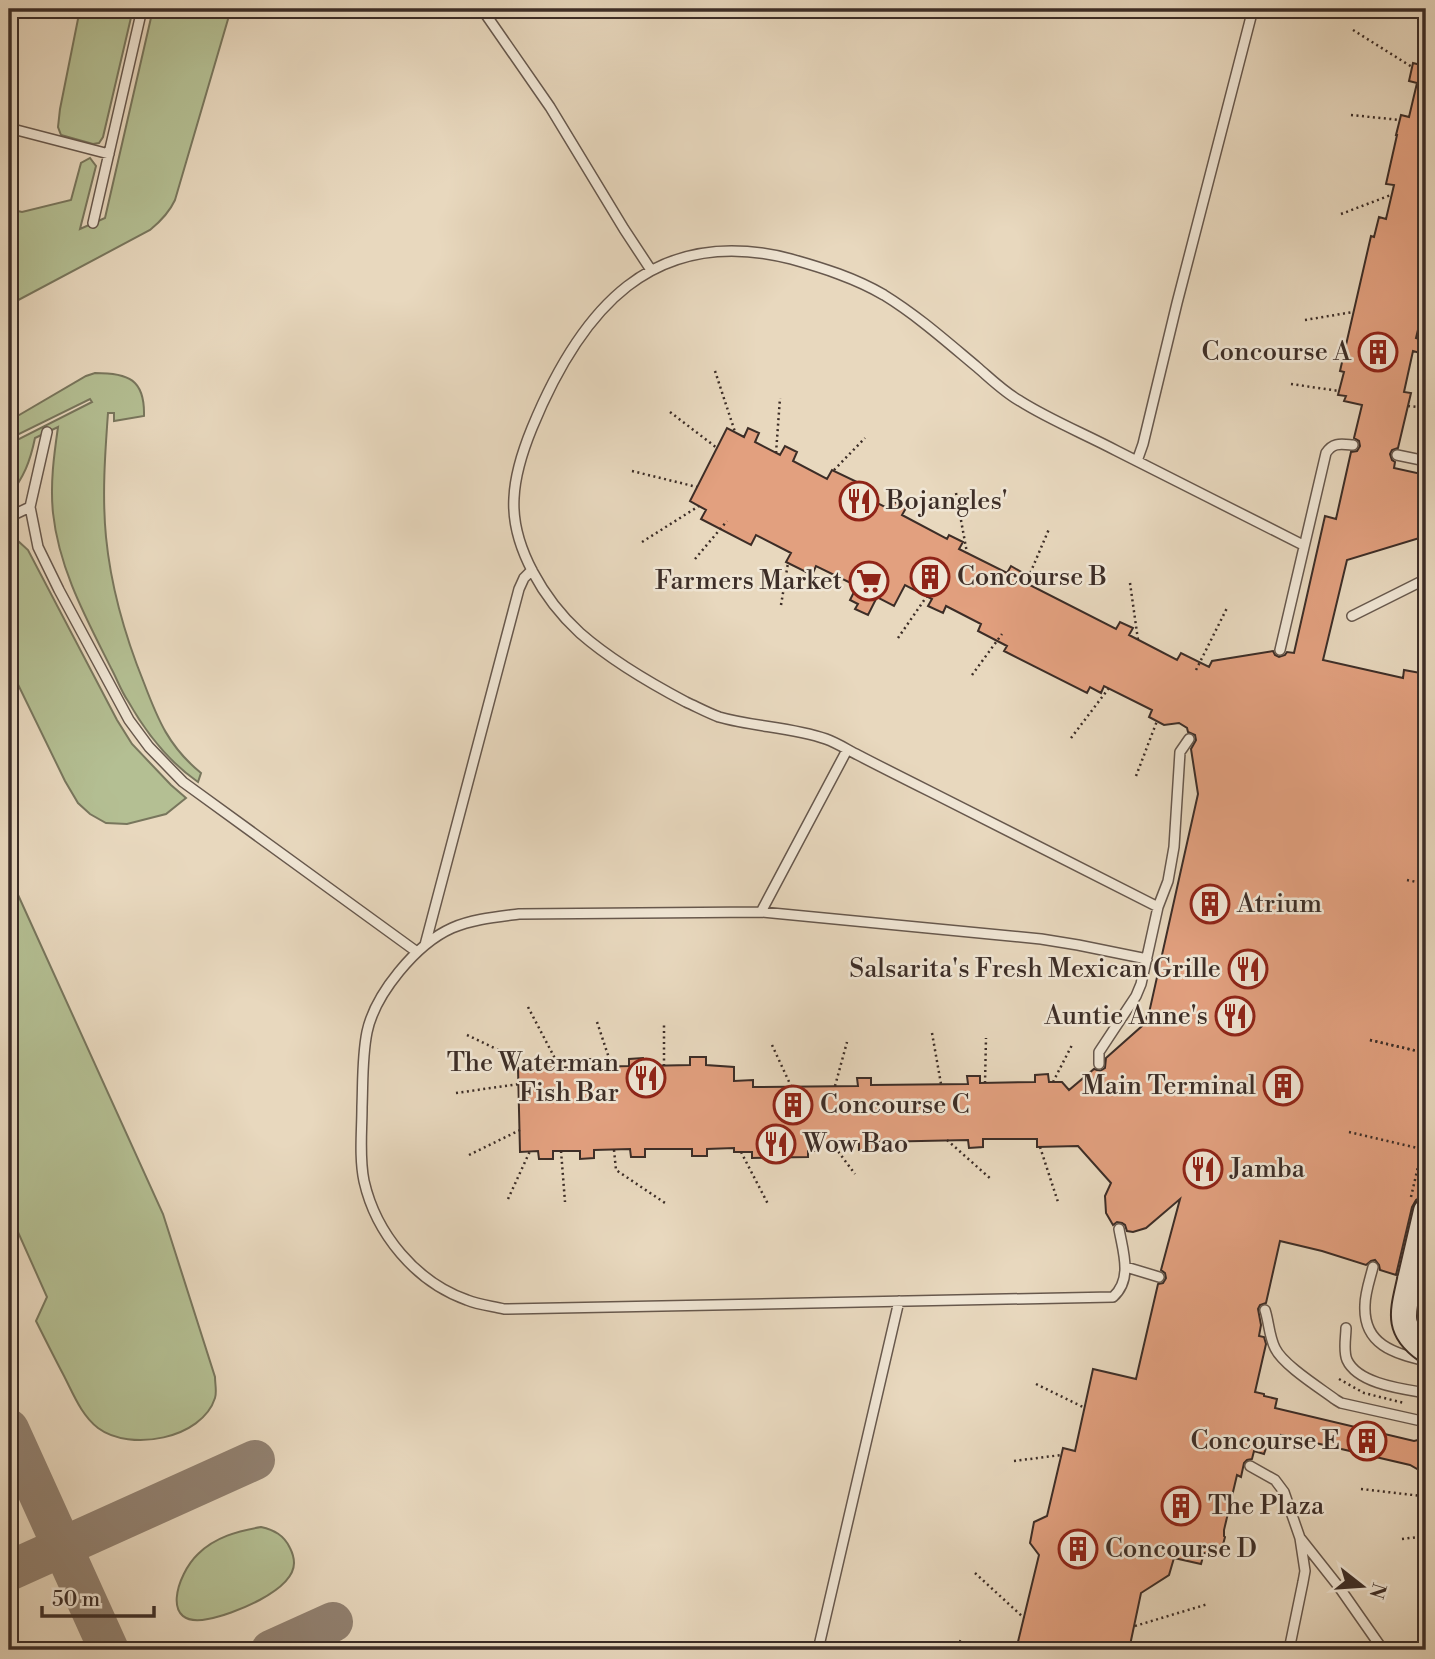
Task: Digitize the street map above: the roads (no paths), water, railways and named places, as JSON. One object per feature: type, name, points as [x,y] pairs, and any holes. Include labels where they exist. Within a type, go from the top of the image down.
[{"type":"main road","points":[[1418,1206],[1403,1320],[1408,1332],[1426,1350]]},
{"type":"lane","points":[[93,223],[142,9]]},
{"type":"lane","points":[[482,9],[550,107],[651,270]]},
{"type":"lane","points":[[1137,461],[1253,9]]},
{"type":"lane","points":[[9,128],[109,154]]},
{"type":"lane","points":[[1158,907],[827,739],[715,716],[625,668],[600,650],[559,611],[532,570],[521,544],[513,502],[524,448],[539,412],[572,349],[606,305],[626,287],[651,270],[676,259],[700,253],[751,252],[804,263],[857,281],[884,295],[927,325],[1017,400],[1303,545]]},
{"type":"lane","points":[[47,432],[30,507],[38,547],[129,720],[149,747],[183,782],[417,952]]},
{"type":"lane","points":[[1280,650],[1326,453],[1336,444],[1353,445]]},
{"type":"lane","points":[[1397,455],[1426,461]]},
{"type":"lane","points":[[9,517],[30,507]]},
{"type":"lane","points":[[425,946],[519,589],[532,570]]},
{"type":"lane","points":[[1352,616],[1426,579]]},
{"type":"lane","points":[[1099,1064],[1100,1052],[1136,996],[1147,959],[1158,907],[1168,881],[1174,847],[1180,752],[1189,739]]},
{"type":"lane","points":[[761,912],[847,750]]},
{"type":"lane","points":[[1119,1229],[1126,1267],[1123,1282],[1113,1297],[504,1309],[468,1301],[439,1287],[406,1260],[388,1238],[374,1209],[364,1181],[361,1150],[363,1056],[367,1030],[393,979],[425,946],[451,929],[484,918],[519,914],[761,912],[1041,939],[1147,959]]},
{"type":"lane","points":[[1126,1267],[1159,1277]]},
{"type":"lane","points":[[1373,1268],[1365,1304],[1367,1328],[1380,1343],[1393,1352],[1426,1361]]},
{"type":"lane","points":[[818,1650],[899,1301]]},
{"type":"lane","points":[[1265,1310],[1276,1352],[1285,1362],[1336,1400],[1426,1423]]},
{"type":"lane","points":[[1346,1328],[1347,1359],[1360,1375],[1383,1385],[1426,1393]]},
{"type":"lane","points":[[1251,1466],[1275,1480],[1284,1492],[1300,1538],[1305,1571],[1289,1650]]},
{"type":"lane","points":[[1300,1538],[1339,1587],[1382,1650]]},
{"type":"place","name":"Concourse A","points":[[1378,352]]},
{"type":"place","name":"Bojangles'","points":[[859,501]]},
{"type":"place","name":"Concourse B","points":[[930,577]]},
{"type":"place","name":"Farmers Market","points":[[869,581]]},
{"type":"place","name":"Atrium","points":[[1210,904]]},
{"type":"place","name":"Salsarita's Fresh Mexican Grille","points":[[1248,969]]},
{"type":"place","name":"Auntie Anne's","points":[[1235,1016]]},
{"type":"place","name":"The Waterman Fish Bar","points":[[646,1078]]},
{"type":"place","name":"Main Terminal","points":[[1283,1086]]},
{"type":"place","name":"Concourse C","points":[[793,1105]]},
{"type":"place","name":"Wow Bao","points":[[776,1144]]},
{"type":"place","name":"Jamba","points":[[1203,1169]]},
{"type":"place","name":"Concourse E","points":[[1367,1441]]},
{"type":"place","name":"The Plaza","points":[[1181,1506]]},
{"type":"place","name":"Concourse D","points":[[1078,1549]]}]
